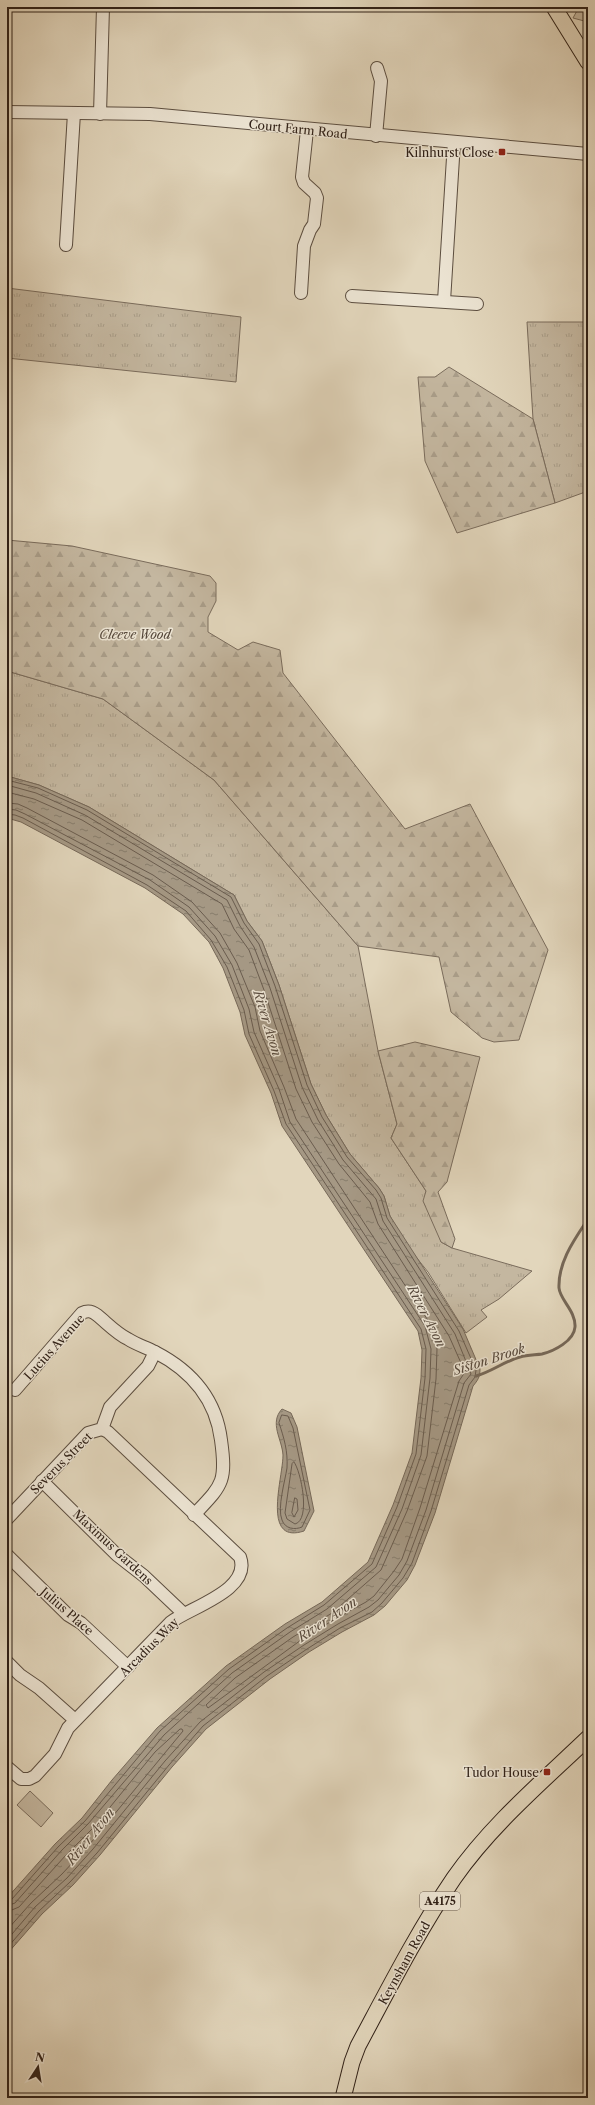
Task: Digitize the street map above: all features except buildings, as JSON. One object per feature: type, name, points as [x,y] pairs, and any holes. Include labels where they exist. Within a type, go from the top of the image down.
[{"type":"main road","points":[[554,7],[588,62]]},
{"type":"main road","name":"Keynsham Road","points":[[343,2098],[352,2062],[358,2046],[422,1930],[454,1878],[488,1835],[588,1738]]},
{"type":"street","points":[[100,114],[103,7]]},
{"type":"street","points":[[376,136],[386,79],[377,68]]},
{"type":"street","name":"Court Farm Road","points":[[7,112],[150,114],[308,130],[588,154]]},
{"type":"street","points":[[66,245],[74,113]]},
{"type":"street","points":[[301,293],[304,246],[314,224],[317,198],[315,193],[304,183],[302,177],[308,130]]},
{"type":"street","points":[[444,302],[454,142]]},
{"type":"street","points":[[352,296],[478,304]]},
{"type":"street","name":"Lucius Avenue","points":[[15,1390],[82,1313],[87,1311],[92,1311],[130,1341],[155,1352]]},
{"type":"street","points":[[155,1352],[175,1363],[193,1379],[214,1408],[219,1422],[223,1469],[221,1485],[194,1515]]},
{"type":"street","name":"Severus Street","points":[[7,1519],[88,1433],[102,1429],[110,1407],[148,1366],[155,1352]]},
{"type":"street","name":"Arcadius Way","points":[[7,1767],[21,1779],[29,1779],[35,1776],[54,1754],[63,1735],[74,1720],[171,1622],[183,1614],[197,1609],[219,1596],[242,1571],[243,1565],[240,1557],[108,1432],[102,1429]]},
{"type":"street","name":"Maximus Gardens","points":[[42,1481],[117,1555],[144,1576],[183,1614]]},
{"type":"street","name":"Julius Place","points":[[7,1555],[68,1615],[81,1623],[128,1667]]},
{"type":"street","points":[[7,1662],[20,1675],[39,1688],[74,1720]]},
{"type":"green space","points":[[579,7],[588,7],[588,22],[573,18]]},
{"type":"green space","points":[[7,288],[241,317],[236,382],[7,358]]},
{"type":"green space","points":[[527,322],[588,322],[588,491],[555,503],[533,419]]},
{"type":"green space","points":[[449,367],[533,419],[555,503],[457,533],[425,461],[418,377],[435,377]]},
{"type":"green space","name":"Cleeve Wood","points":[[7,540],[72,546],[210,576],[216,583],[216,601],[208,617],[208,632],[238,650],[253,642],[280,650],[283,673],[405,829],[470,804],[548,950],[519,1040],[494,1042],[482,1038],[451,1012],[439,957],[358,946],[214,780],[103,699],[7,671]]},
{"type":"green space","points":[[7,671],[103,699],[214,780],[358,946],[378,1051],[397,1124],[391,1138],[426,1191],[441,1242],[452,1248],[532,1271],[499,1299],[481,1310],[487,1317],[466,1333],[428,1272],[408,1247],[390,1216],[384,1196],[379,1188],[350,1154],[326,1115],[311,1084],[279,985],[262,941],[247,921],[234,895],[89,807],[39,785],[7,776]]},
{"type":"green space","points":[[415,1042],[480,1057],[447,1182],[438,1192],[455,1239],[452,1248],[441,1242],[423,1201],[426,1191],[391,1138],[397,1124],[378,1051]]},
{"type":"green space","points":[[30,1791],[53,1813],[41,1827],[17,1805]]},
{"type":"water","name":"River Avon","points":[[7,776],[39,785],[89,807],[234,895],[247,921],[262,941],[279,985],[311,1084],[326,1115],[350,1154],[384,1196],[390,1216],[463,1329],[480,1369],[480,1374],[473,1386],[435,1513],[415,1565],[407,1580],[385,1606],[374,1615],[309,1652],[270,1679],[206,1729],[172,1767],[100,1855],[73,1885],[42,1914],[7,1954],[7,1898],[55,1844],[82,1818],[112,1780],[157,1728],[226,1666],[285,1624],[322,1602],[368,1562],[393,1505],[412,1453],[421,1378],[422,1350],[418,1331],[282,1126],[271,1093],[245,1035],[240,1012],[223,968],[209,942],[183,914],[145,888],[21,822],[7,818]]},
{"type":"water","points":[[282,1409],[291,1413],[297,1427],[314,1511],[304,1531],[291,1533],[283,1528],[278,1519],[277,1507],[283,1455],[276,1425],[278,1414]]},
{"type":"waterway","name":"Siston Brook","points":[[476,1376],[514,1359],[542,1354],[552,1350],[563,1345],[571,1337],[574,1332],[575,1321],[560,1292],[559,1278],[564,1260],[577,1235],[588,1219]]},
{"type":"place","name":"Kilnhurst Close","points":[[502,152]]},
{"type":"place","name":"Tudor House","points":[[547,1772]]}]
